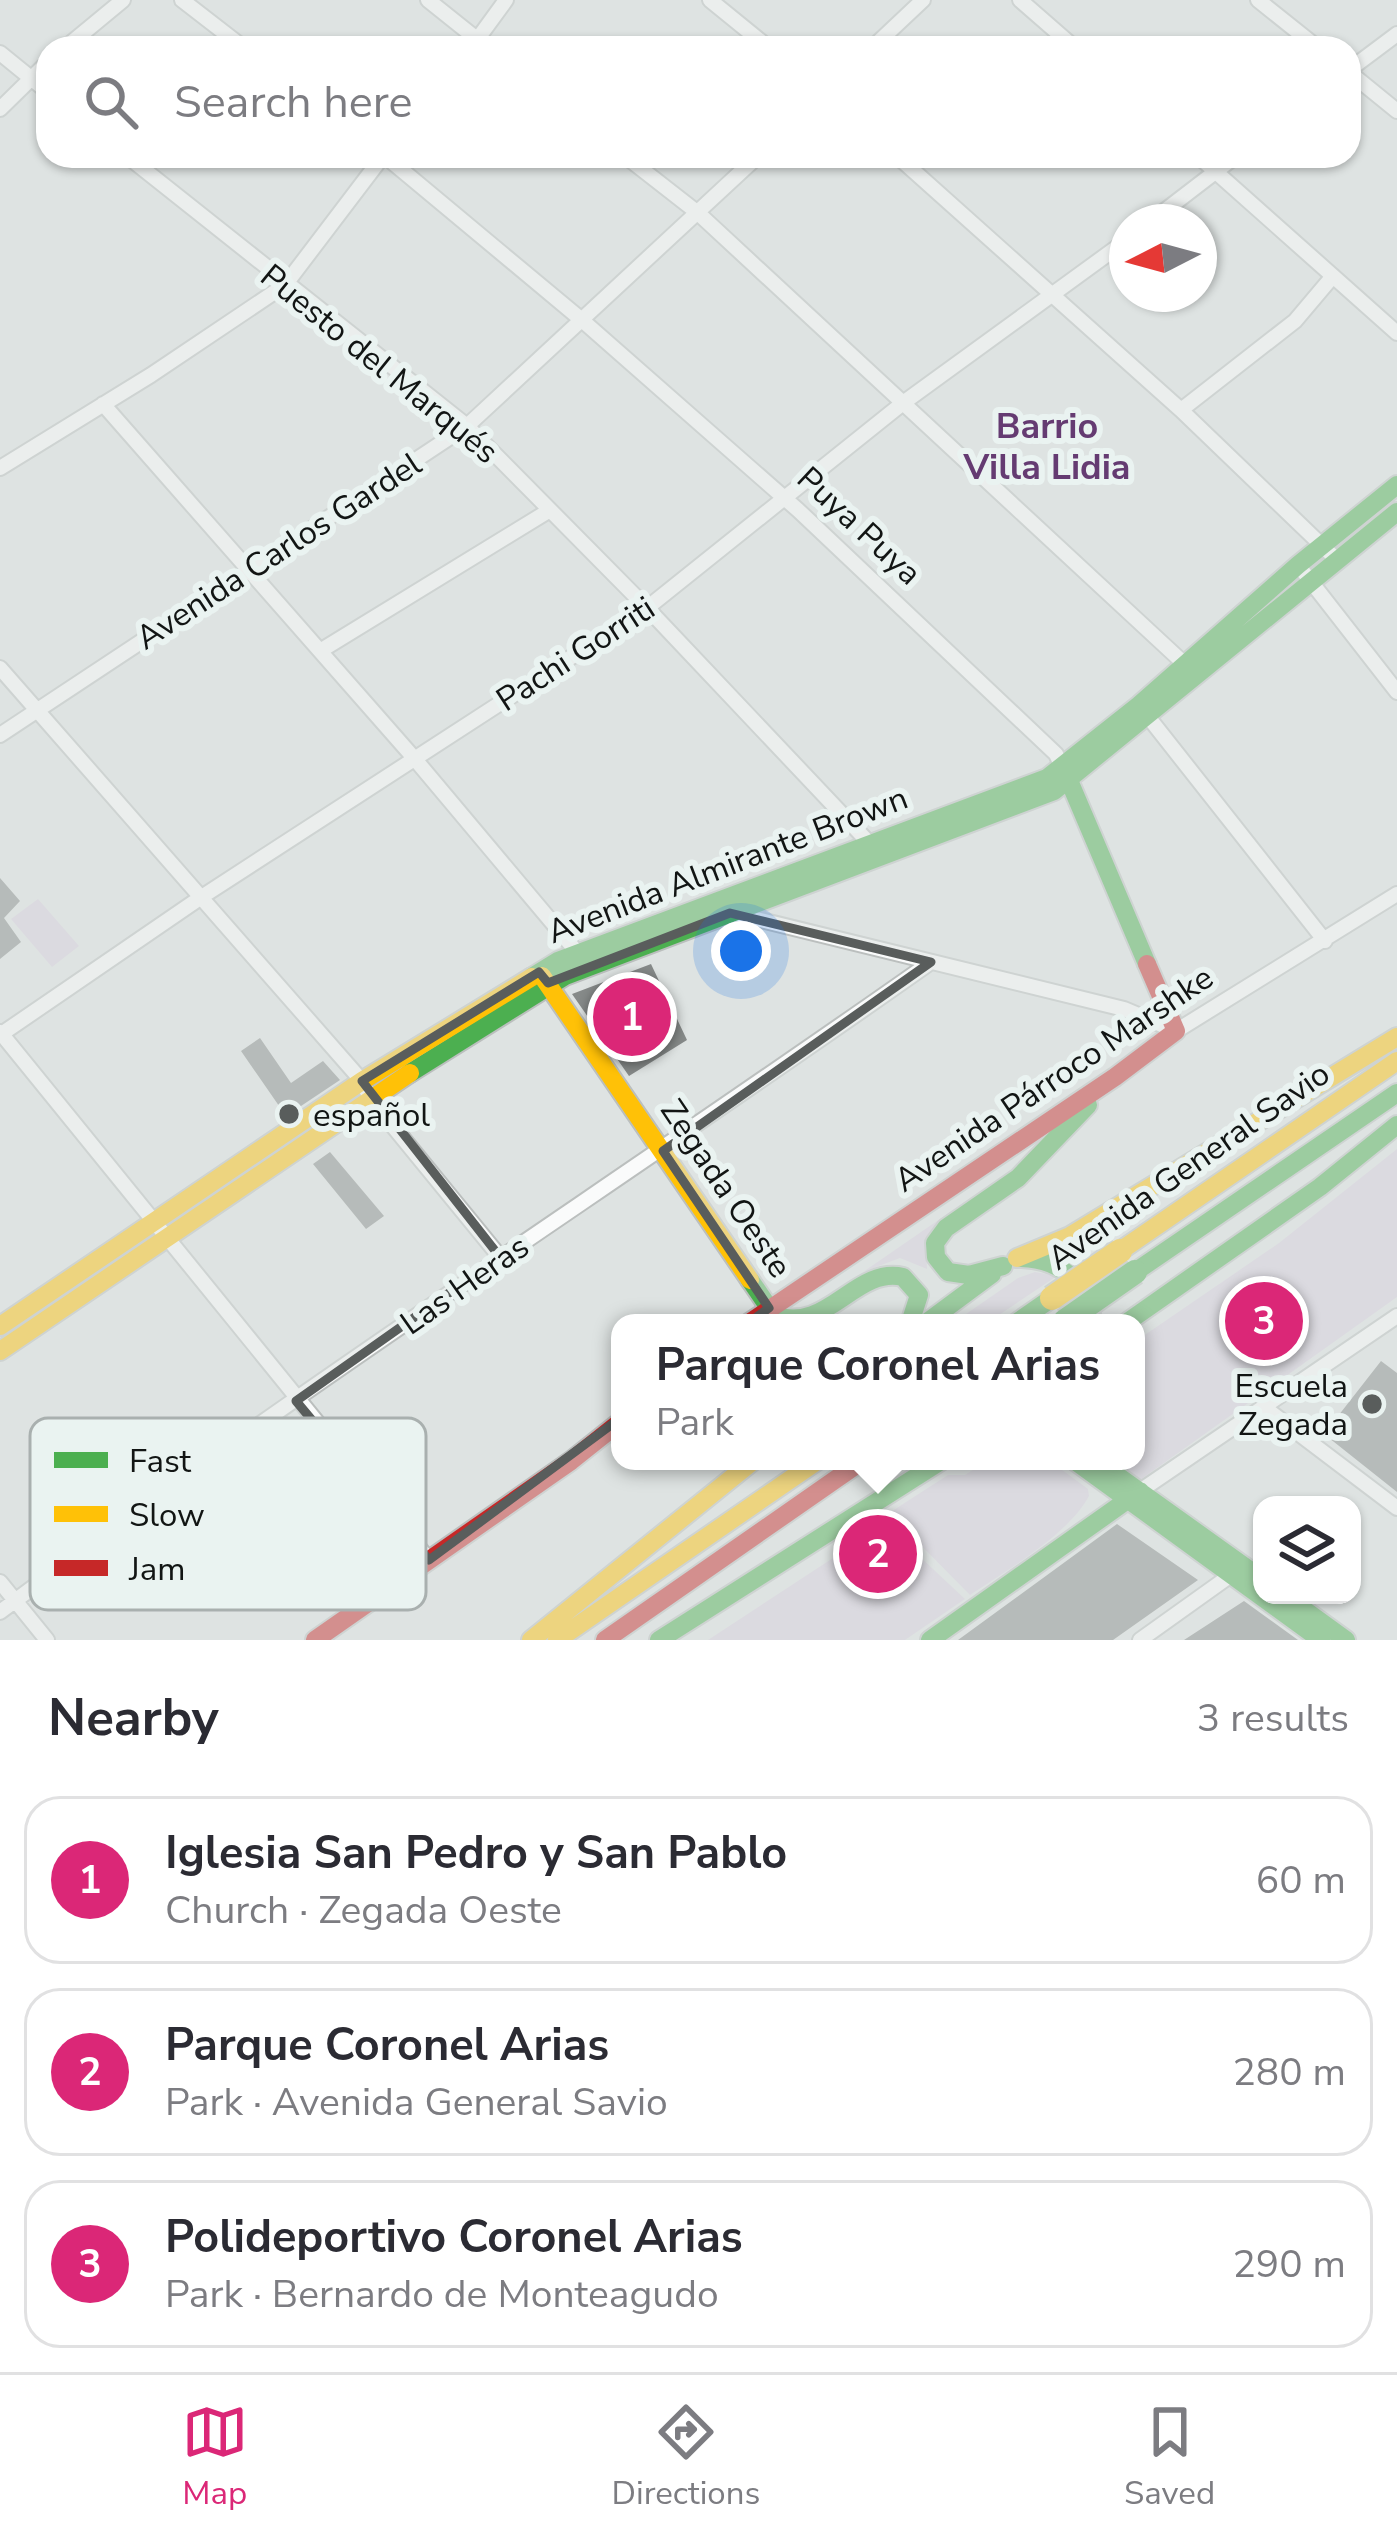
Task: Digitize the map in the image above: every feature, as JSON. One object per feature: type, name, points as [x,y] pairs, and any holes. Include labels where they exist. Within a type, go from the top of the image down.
[{"type":"main road","name":"Avenida Almirante Brown","points":[[0,1351],[161,1229],[366,1090],[544,979],[704,908],[1054,791],[1066,774],[1330,552],[1397,485]]},
{"type":"main road","name":"Avenida Almirante Brown","points":[[1330,552],[1397,512]]},
{"type":"main road","name":"Puya Puya","points":[[1066,774],[1176,1031]]},
{"type":"main road","name":"Avenida Almirante Brown","points":[[582,959],[730,913],[875,849]]},
{"type":"main road","name":"Zegada Oeste","points":[[544,979],[663,1151],[758,1314]]},
{"type":"main road","name":"Avenida Párroco Marshke","points":[[762,1314],[1176,1031]]},
{"type":"main road","points":[[1115,1076],[1018,1178],[946,1228],[935,1244],[937,1262],[949,1274],[966,1277],[1070,1236],[1397,1036]]},
{"type":"main road","name":"Avenida General Savio","points":[[1029,1314],[1397,1061]]},
{"type":"main road","name":"Avenida General Savio","points":[[1075,1314],[1397,1093]]},
{"type":"main road","points":[[1139,1314],[1320,1187],[1397,1125]]},
{"type":"main road","name":"Avenida Almirante Brown","points":[[0,1325],[161,1229]]},
{"type":"main road","points":[[938,1314],[1010,1262],[1044,1259],[1064,1267],[1085,1294],[1091,1314]]},
{"type":"main road","points":[[816,1314],[891,1274],[908,1278],[919,1291],[915,1314]]},
{"type":"main road","points":[[426,1562],[611,1429]]},
{"type":"main road","points":[[531,1640],[742,1470]]},
{"type":"main road","points":[[557,1640],[804,1470]]},
{"type":"main road","points":[[605,1640],[849,1470]]},
{"type":"main road","points":[[659,1640],[927,1470]]},
{"type":"main road","points":[[1091,1470],[1253,1573]]},
{"type":"main road","points":[[1107,1470],[1231,1574],[1321,1640]]},
{"type":"main road","points":[[930,1640],[1135,1495]]},
{"type":"main road","points":[[1296,1604],[1346,1640]]},
{"type":"main road","points":[[315,1640],[358,1610]]},
{"type":"street","points":[[80,36],[123,0]]},
{"type":"street","points":[[182,0],[228,36]]},
{"type":"street","points":[[428,0],[469,36]]},
{"type":"street","points":[[484,36],[506,0]]},
{"type":"street","points":[[710,0],[755,36]]},
{"type":"street","points":[[885,36],[923,0]]},
{"type":"street","points":[[1020,0],[1061,36]]},
{"type":"street","points":[[1258,0],[1303,36]]},
{"type":"street","points":[[1361,62],[1397,34]]},
{"type":"street","points":[[0,53],[36,82]]},
{"type":"street","points":[[0,109],[36,72]]},
{"type":"street","points":[[1361,82],[1397,111]]},
{"type":"street","name":"Puesto del Marqués","points":[[142,168],[467,426],[875,849]]},
{"type":"street","points":[[0,468],[285,285],[375,168]]},
{"type":"street","name":"Puya Puya","points":[[398,168],[583,321],[782,497],[1056,754],[1066,774]]},
{"type":"street","points":[[641,168],[698,213],[1192,670]]},
{"type":"street","name":"Avenida Carlos Gardel","points":[[0,735],[467,426],[745,168]]},
{"type":"street","points":[[911,168],[1181,410],[1330,552]]},
{"type":"street","points":[[1212,168],[1397,333]]},
{"type":"street","points":[[1173,204],[1220,168]]},
{"type":"street","name":"Pachi Gorriti","points":[[0,1034],[200,898],[647,608],[903,403],[1109,254]]},
{"type":"street","points":[[1181,410],[1295,321],[1333,276]]},
{"type":"street","points":[[103,404],[414,758],[582,959]]},
{"type":"street","points":[[320,651],[550,510]]},
{"type":"street","points":[[1304,573],[1397,692]]},
{"type":"street","points":[[0,668],[366,1090],[500,1257]]},
{"type":"street","points":[[1144,711],[1325,941]]},
{"type":"street","name":"Avenida Párroco Marshke","points":[[1176,1031],[1397,894]]},
{"type":"street","points":[[704,908],[1124,1010],[1176,1031]]},
{"type":"street","name":"Las Heras","points":[[272,1418],[932,962]]},
{"type":"street","points":[[0,1034],[310,1418]]},
{"type":"street","points":[[1135,1495],[1397,1316]]},
{"type":"street","points":[[1265,1408],[1397,1508]]},
{"type":"street","points":[[426,1556],[429,1560]]},
{"type":"street","points":[[1140,1640],[1231,1574]]},
{"type":"street","points":[[0,1582],[47,1640]]},
{"type":"street","name":"Las Heras","points":[[0,1612],[30,1590]]},
{"type":"highlighted area","points":[[730,913],[931,962],[663,1151],[769,1308],[429,1560],[296,1401],[500,1257],[362,1081],[539,972],[548,983]]},
{"type":"shaded area","points":[[38,899],[79,946],[52,967],[11,919]]},
{"type":"shaded area","points":[[1397,1149],[1397,1297],[1140,1480],[1127,1470],[1145,1470],[1145,1335],[1279,1243]]},
{"type":"shaded area","points":[[966,1201],[926,1239],[927,1269],[900,1258],[863,1272]]},
{"type":"shaded area","points":[[1035,1272],[1057,1276],[1000,1314],[966,1314],[1018,1278]]},
{"type":"shaded area","points":[[972,1470],[1062,1470],[1088,1489],[1089,1496],[1052,1538],[970,1595],[889,1513],[948,1475]]},
{"type":"shaded area","points":[[885,1524],[965,1599],[905,1640],[708,1640]]},
{"type":"building","points":[[0,878],[20,901],[4,918],[21,942],[0,959]]},
{"type":"building","points":[[651,964],[687,1040],[629,1076],[572,994]]},
{"type":"building","points":[[260,1038],[291,1083],[323,1061],[340,1080],[286,1116],[241,1051]]},
{"type":"building","points":[[330,1152],[384,1216],[366,1229],[313,1164]]},
{"type":"building","name":"Escuela Zegada","points":[[1381,1361],[1397,1373],[1397,1492],[1324,1434]]},
{"type":"building","points":[[1117,1524],[1198,1580],[1113,1640],[958,1640]]},
{"type":"building","points":[[1244,1601],[1298,1640],[1184,1640]]},
{"type":"traffic: fast","points":[[532,977],[558,961],[1047,778],[1397,485]]},
{"type":"traffic: fast","points":[[410,1073],[565,976],[1054,791],[1397,512]]},
{"type":"traffic: fast","points":[[1065,771],[1147,964]]},
{"type":"traffic: fast","points":[[1135,1272],[1397,1093]]},
{"type":"traffic: fast","points":[[1003,1266],[969,1275],[948,1272],[936,1257],[935,1243],[946,1228],[1018,1178],[1088,1105]]},
{"type":"traffic: fast","points":[[1139,1314],[1320,1187],[1397,1125]]},
{"type":"traffic: fast","points":[[1021,1258],[1049,1263],[1070,1276],[1090,1314]]},
{"type":"traffic: fast","points":[[1075,1314],[1135,1272]]},
{"type":"traffic: fast","points":[[938,1314],[992,1274]]},
{"type":"traffic: fast","points":[[814,1314],[886,1276],[903,1277],[919,1295],[913,1314]]},
{"type":"traffic: fast","points":[[750,1280],[773,1314]]},
{"type":"traffic: fast","points":[[1029,1314],[1052,1298]]},
{"type":"traffic: fast","points":[[659,1640],[927,1470]]},
{"type":"traffic: fast","points":[[1087,1470],[1321,1640]]},
{"type":"traffic: fast","points":[[1110,1470],[1253,1573]]},
{"type":"traffic: fast","points":[[930,1640],[1140,1491]]},
{"type":"traffic: fast","points":[[1296,1604],[1346,1640]]},
{"type":"traffic: slow","points":[[542,976],[750,1280]]},
{"type":"traffic: slow","points":[[0,1326],[362,1081],[532,977]]},
{"type":"traffic: slow","points":[[1017,1258],[1070,1236],[1397,1037]]},
{"type":"traffic: slow","points":[[1120,1251],[1397,1061]]},
{"type":"traffic: slow","points":[[0,1351],[410,1073]]},
{"type":"traffic: slow","points":[[1052,1298],[1120,1251]]},
{"type":"traffic: slow","points":[[531,1640],[742,1470]]},
{"type":"traffic: slow","points":[[557,1640],[804,1470]]},
{"type":"traffic: jam","points":[[762,1314],[1176,1031],[1147,964]]},
{"type":"traffic: jam","points":[[426,1562],[611,1429]]},
{"type":"traffic: jam","points":[[605,1640],[849,1470]]},
{"type":"traffic: jam","points":[[315,1640],[358,1610]]},
{"type":"place","name":"Iglesia San Pedro y San Pablo","points":[[632,1017]]},
{"type":"place","name":"español","points":[[289,1114]]},
{"type":"place","name":"Polideportivo Coronel Arias","points":[[1264,1321]]},
{"type":"place","name":"Escuela Zegada","points":[[1372,1404]]},
{"type":"place","name":"Parque Coronel Arias","points":[[878,1554]]},
{"type":"district","name":"Barrio Villa Lidia","points":[[1047,446]]}]
